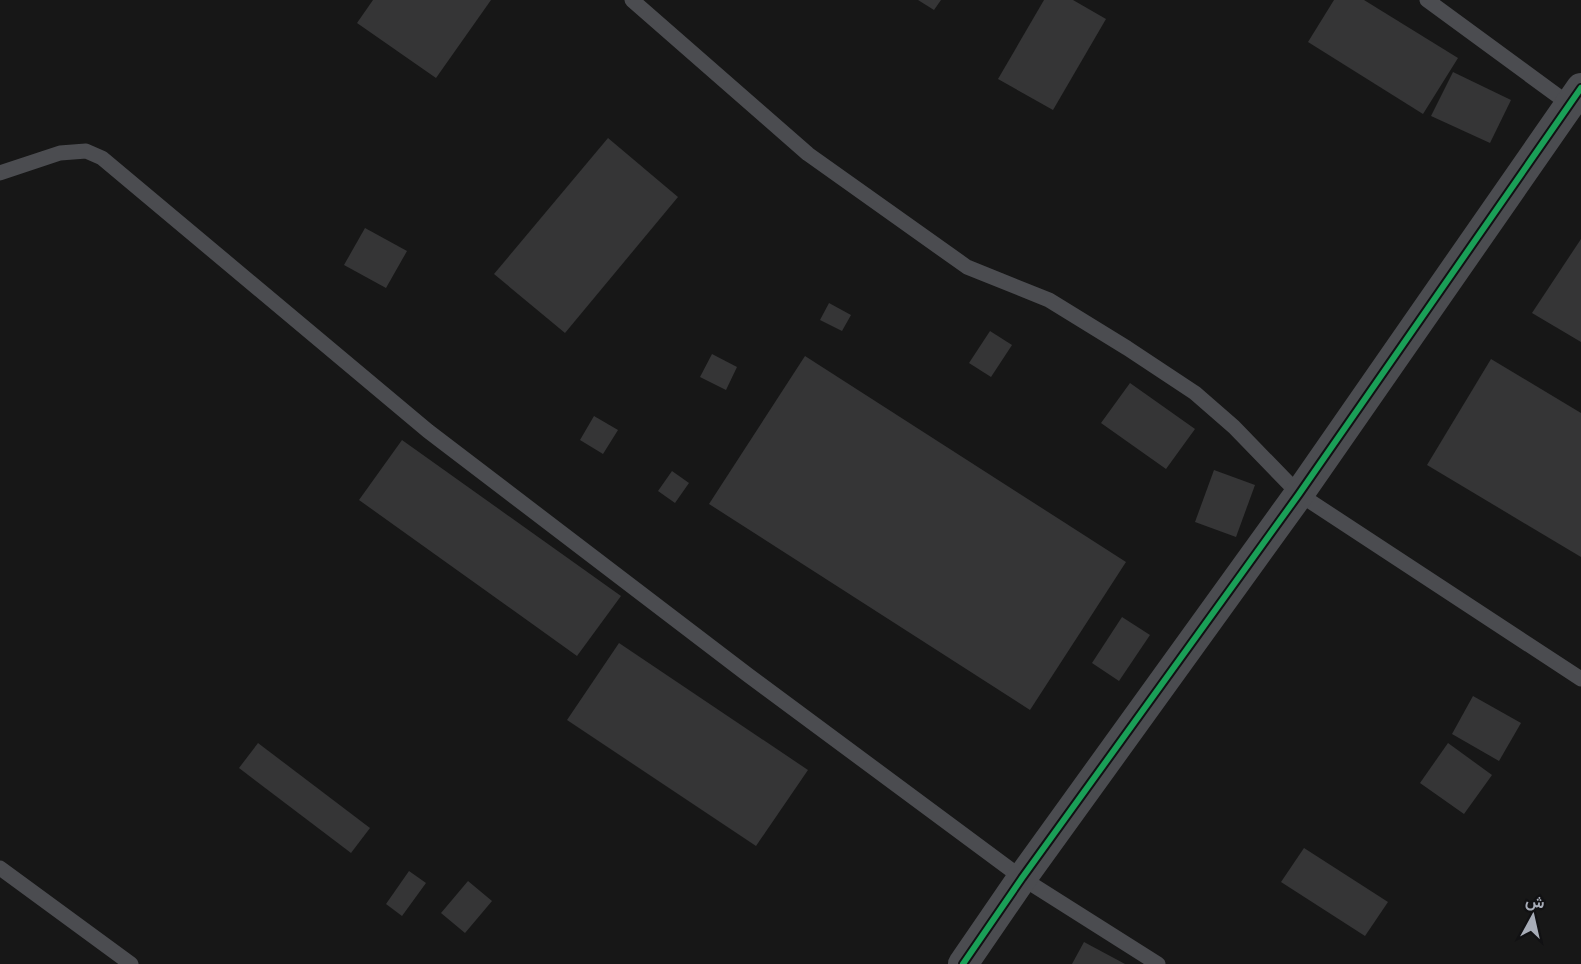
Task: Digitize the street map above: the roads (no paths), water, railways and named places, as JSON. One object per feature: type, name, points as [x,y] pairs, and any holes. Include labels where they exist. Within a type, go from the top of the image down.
[{"type":"street","points":[[963,964],[1577,101]]},
{"type":"lane","points":[[632,0],[808,154],[967,267],[1049,300],[1195,393],[1234,427],[1299,494],[1581,679]]},
{"type":"lane","points":[[1427,0],[1577,101]]},
{"type":"lane","points":[[0,173],[60,153],[86,151],[102,158],[428,431],[748,675],[1022,878],[1158,964]]},
{"type":"lane","points":[[0,868],[131,964]]}]
